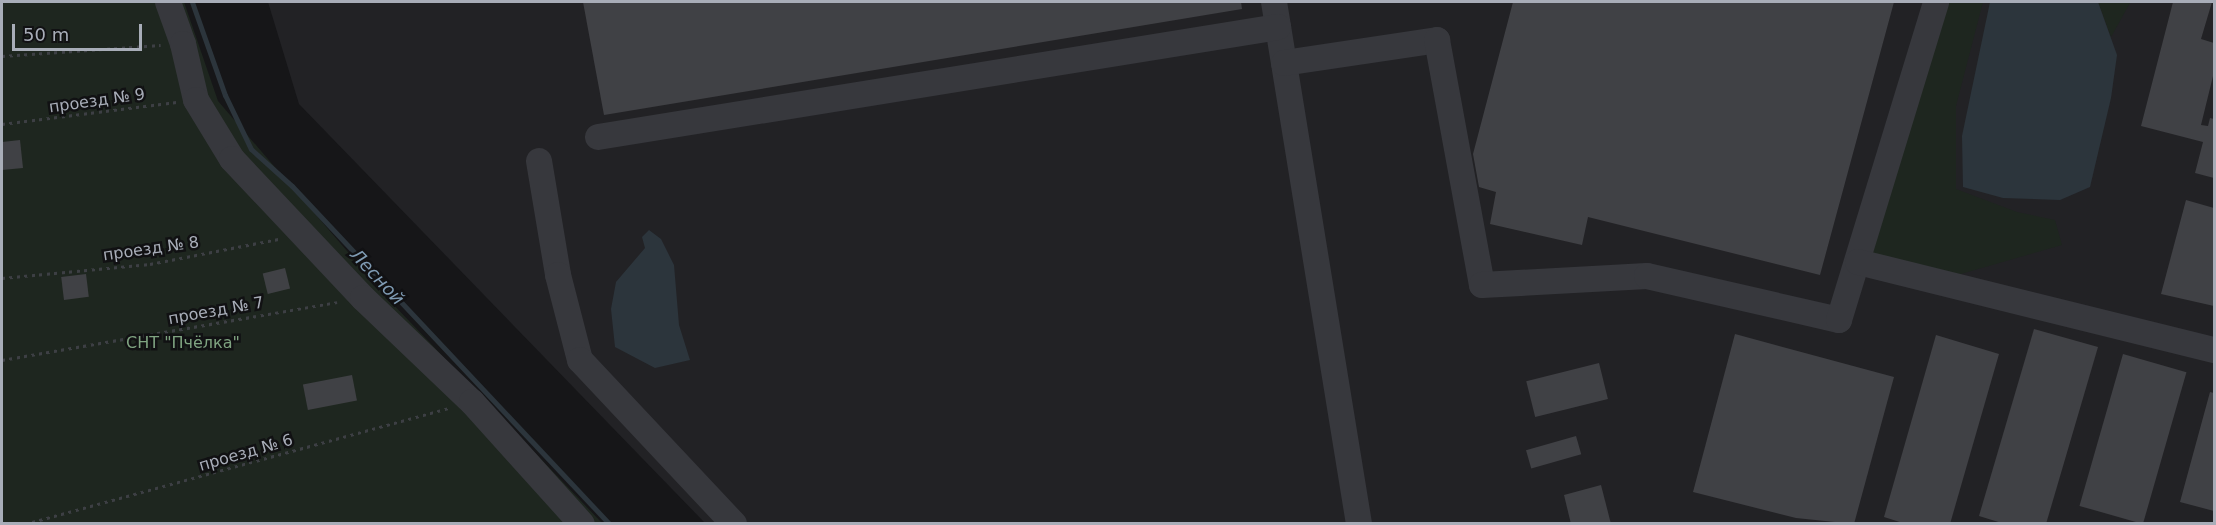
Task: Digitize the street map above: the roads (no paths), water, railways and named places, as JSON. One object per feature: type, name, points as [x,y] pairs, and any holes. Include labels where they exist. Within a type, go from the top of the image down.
[{"type":"street","points":[[168,2],[183,44],[196,100],[232,159],[363,298],[472,402],[582,524]]},
{"type":"street","points":[[1274,2],[1359,524]]},
{"type":"street","points":[[1284,63],[1437,40],[1482,285],[1647,276],[1839,320],[1936,2]]},
{"type":"street","points":[[598,137],[1278,27]]},
{"type":"street","points":[[539,161],[558,275],[580,360],[734,524]]},
{"type":"street","points":[[1858,262],[2214,350]]},
{"type":"waterway","name":"Лесной","points":[[192,2],[225,95],[251,149],[292,186],[609,524]]},
{"type":"park label","name":"СНТ \"Пчёлка\"","points":[[183,343]]}]
